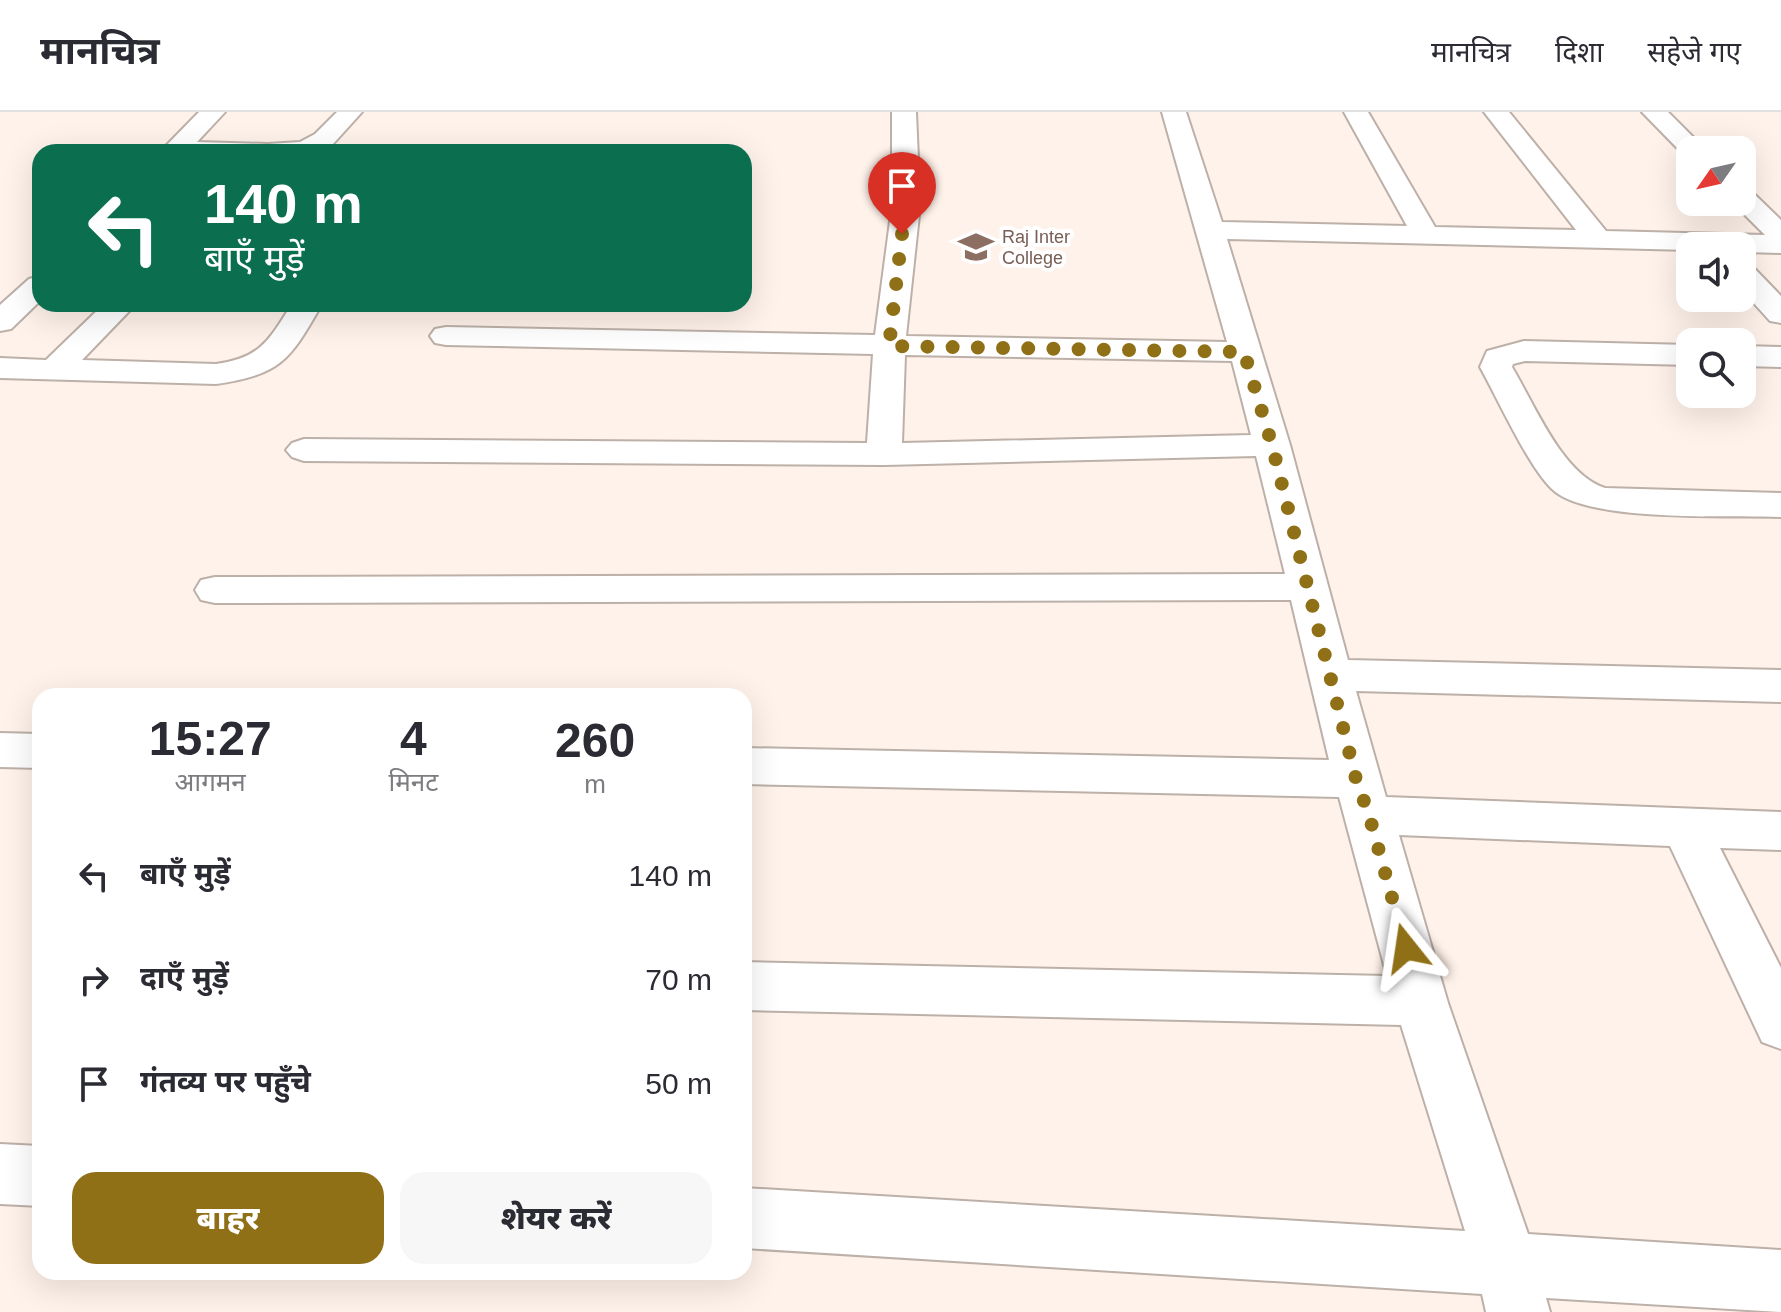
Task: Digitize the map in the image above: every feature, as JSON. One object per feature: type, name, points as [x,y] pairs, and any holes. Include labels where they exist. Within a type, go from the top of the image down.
[{"type":"street","points":[[181,144],[213,112]]},
{"type":"street","points":[[321,144],[350,112]]},
{"type":"street","points":[[884,454],[889,346],[906,206],[904,112]]},
{"type":"street","points":[[1174,112],[1212,230],[1272,445],[1330,675],[1421,1001],[1512,1287]]},
{"type":"street","points":[[1356,112],[1426,236]]},
{"type":"street","points":[[1496,112],[1599,241]]},
{"type":"street","points":[[1654,112],[1679,136]]},
{"type":"street","points":[[1756,211],[1781,235]]},
{"type":"street","points":[[1212,230],[1676,244]]},
{"type":"street","points":[[1756,244],[1781,244]]},
{"type":"street","points":[[1756,287],[1781,314]]},
{"type":"street","points":[[0,322],[32,292]]},
{"type":"street","points":[[54,370],[113,312]]},
{"type":"street","points":[[0,368],[216,374],[241,372],[260,366],[278,349],[302,312]]},
{"type":"street","points":[[446,336],[1244,352]]},
{"type":"street","points":[[1676,355],[1524,351],[1498,358],[1496,367],[1557,473],[1568,487],[1583,495],[1605,500],[1781,505]]},
{"type":"street","points":[[1756,356],[1781,357]]},
{"type":"street","points":[[304,450],[884,454],[1272,445]]},
{"type":"street","points":[[215,590],[1309,587]]},
{"type":"street","points":[[1330,675],[1781,686]]},
{"type":"street","points":[[0,750],[32,751]]},
{"type":"street","points":[[752,766],[1363,797],[1686,828],[1781,831]]},
{"type":"street","points":[[1686,828],[1781,1024]]},
{"type":"street","points":[[752,986],[1421,1001]]},
{"type":"street","points":[[0,1174],[32,1176]]},
{"type":"street","points":[[752,1219],[1512,1287],[1781,1281]]},
{"type":"place","name":"Raj Inter College","points":[[976,247]]},
{"type":"route","points":[[902,234],[889,346],[1244,352],[1272,445],[1356,779],[1406,948]]}]
